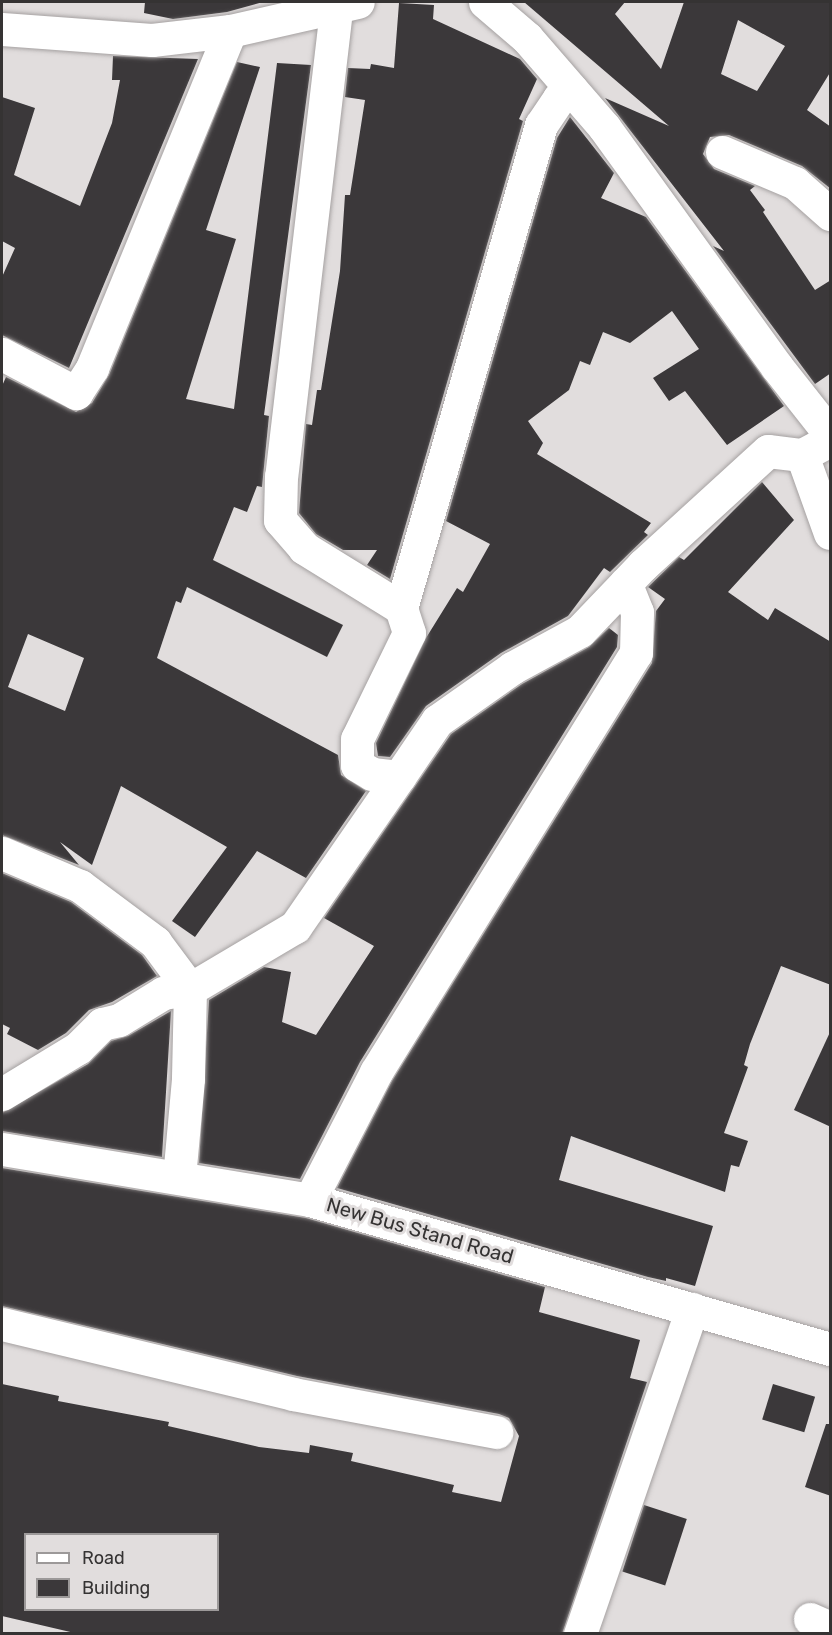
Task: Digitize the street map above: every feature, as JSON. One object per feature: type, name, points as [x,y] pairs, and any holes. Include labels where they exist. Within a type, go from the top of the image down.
[{"type":"main road","points":[[485,2],[503,13],[604,127],[777,367],[831,434]]},
{"type":"main road","points":[[2,29],[152,40],[230,31],[347,6],[281,476],[280,520],[304,548],[401,608]]},
{"type":"main road","points":[[2,354],[76,393],[92,368],[230,31]]},
{"type":"main road","points":[[399,777],[372,774],[357,765],[357,739],[409,633],[401,608],[542,125],[559,98],[572,90]]},
{"type":"main road","points":[[722,152],[795,183],[831,214]]},
{"type":"main road","points":[[2,1094],[78,1048],[102,1024],[119,1020],[163,993],[190,989],[295,927],[437,721],[512,668],[580,631],[625,583],[768,451],[816,448],[831,533]]},
{"type":"main road","points":[[310,1200],[376,1072],[636,653],[637,612],[625,583]]},
{"type":"main road","points":[[2,853],[80,886],[155,942],[190,989],[188,1079],[179,1178]]},
{"type":"main road","name":"New Bus Stand Road","points":[[2,1149],[310,1200],[831,1349]]},
{"type":"main road","points":[[580,1634],[692,1309]]},
{"type":"main road","points":[[2,1324],[293,1394],[496,1432]]},
{"type":"building","points":[[145,2],[263,2],[227,12],[173,19],[144,13]]},
{"type":"building","points":[[524,2],[625,2],[615,14],[661,69],[684,2],[831,2],[831,71],[807,110],[831,127],[831,189],[802,166],[729,135],[710,137],[703,154],[714,169],[755,186],[750,190],[815,290],[831,280],[831,373],[815,384],[713,246],[724,251],[605,98],[669,126]],"holes":[[[738,20],[785,46],[757,91],[721,74]]]},
{"type":"building","points":[[399,3],[434,5],[433,19],[520,59],[537,79],[519,119],[523,121],[390,579],[367,565],[377,550],[343,550],[316,534],[299,513],[306,424],[312,425],[317,390],[321,390],[340,271],[345,195],[350,195],[365,100],[345,97],[348,68],[370,69],[371,64],[394,68]]},
{"type":"building","points":[[113,56],[198,59],[69,368],[2,335],[2,277],[15,248],[2,241],[2,97],[35,108],[14,175],[80,206],[112,123],[120,80],[112,80]]},
{"type":"building","points":[[237,62],[260,67],[206,230],[236,239],[186,399],[234,409],[277,63],[311,65],[264,415],[269,416],[262,487],[257,486],[247,512],[234,507],[213,560],[343,625],[327,657],[187,587],[181,603],[176,601],[157,658],[338,755],[341,775],[366,791],[306,878],[257,851],[195,937],[172,921],[227,847],[121,786],[92,865],[60,842],[79,865],[2,835],[2,386],[6,377],[76,412],[92,403],[109,375]],"holes":[[[28,634],[84,658],[65,711],[8,687]]]},
{"type":"building","points":[[570,117],[614,173],[601,198],[646,217],[784,406],[727,445],[685,391],[669,401],[653,378],[699,349],[672,311],[630,343],[603,332],[590,365],[580,361],[569,390],[528,421],[543,443],[537,454],[651,523],[644,532],[648,535],[610,572],[604,568],[568,616],[501,653],[426,706],[390,757],[378,756],[376,743],[426,638],[457,588],[463,592],[490,544],[446,521],[557,138]]},
{"type":"building","points":[[762,482],[794,520],[728,592],[768,620],[775,608],[831,642],[831,985],[781,966],[750,1044],[744,1065],[748,1067],[724,1133],[748,1141],[739,1167],[731,1165],[725,1192],[571,1136],[559,1180],[713,1226],[695,1286],[666,1278],[666,1281],[648,1277],[337,1188],[392,1081],[652,663],[656,611],[665,599],[648,587],[679,557],[684,560]]},
{"type":"building","points":[[609,628],[618,635],[617,647],[360,1062],[300,1179],[199,1163],[209,1000],[264,967],[291,972],[282,1022],[316,1035],[374,946],[324,918],[451,734],[522,684],[589,647]]},
{"type":"building","points":[[2,873],[71,902],[142,955],[157,976],[112,1002],[89,1010],[66,1033],[38,1050],[7,1034],[10,1028],[2,1024]]},
{"type":"building","points":[[171,1011],[162,1157],[2,1131],[2,1113],[88,1064],[111,1041],[128,1036]]},
{"type":"building","points":[[831,1030],[831,1127],[794,1110]]},
{"type":"building","points":[[2,1168],[306,1218],[545,1287],[539,1312],[640,1340],[630,1378],[647,1382],[562,1634],[79,1634],[2,1616],[2,1384],[59,1396],[58,1401],[169,1422],[168,1426],[259,1447],[309,1453],[310,1445],[353,1453],[351,1461],[454,1485],[452,1492],[501,1502],[519,1436],[509,1418],[499,1414],[297,1376],[2,1306]]},
{"type":"building","points":[[773,1384],[815,1397],[804,1432],[762,1419]]},
{"type":"building","points":[[826,1424],[831,1424],[831,1496],[805,1487]]},
{"type":"building","points":[[644,1505],[687,1519],[665,1585],[622,1572]]}]
